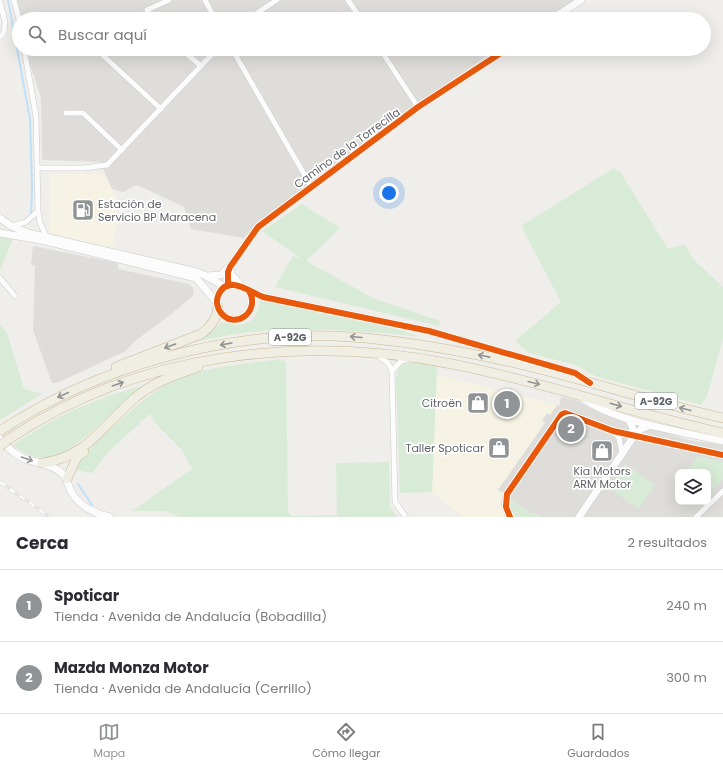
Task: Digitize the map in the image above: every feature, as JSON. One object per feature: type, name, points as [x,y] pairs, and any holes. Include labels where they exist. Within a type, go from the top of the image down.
[{"type":"highway","points":[[83,386],[103,372],[201,334],[212,326],[217,314],[217,305]]},
{"type":"highway","name":"A-92G","points":[[0,446],[3,435],[28,413],[83,386],[139,365],[202,348],[271,338],[306,336],[350,337],[424,345],[498,359],[723,418]]},
{"type":"highway","name":"A-92G","points":[[3,435],[110,387],[149,374],[214,359],[296,350],[376,353],[414,357],[489,372],[579,395],[670,421],[723,432]]},
{"type":"highway","points":[[42,463],[66,457],[81,450],[121,410],[149,388],[168,378],[198,367],[214,359]]},
{"type":"highway","points":[[67,479],[78,457],[90,442]]},
{"type":"street","points":[[14,0],[17,12]]},
{"type":"street","points":[[148,12],[147,10],[169,0]]},
{"type":"street","points":[[205,0],[211,12]]},
{"type":"street","points":[[259,12],[277,0]]},
{"type":"street","points":[[348,0],[356,12]]},
{"type":"street","points":[[563,12],[581,0]]},
{"type":"street","points":[[0,2],[5,22],[4,33],[0,38]]},
{"type":"street","points":[[25,56],[36,116],[38,211],[40,223],[46,236]]},
{"type":"street","points":[[104,56],[161,109]]},
{"type":"street","points":[[189,56],[201,66]]},
{"type":"street","points":[[37,168],[84,168],[107,165],[210,56]]},
{"type":"street","points":[[236,56],[311,186]]},
{"type":"street","points":[[385,56],[418,107]]},
{"type":"street","name":"Camino de la Torrecilla","points":[[206,276],[221,275],[230,267],[258,227],[311,186],[418,107],[496,56]]},
{"type":"street","points":[[66,113],[83,113],[122,150]]},
{"type":"street","points":[[11,226],[26,222],[38,211]]},
{"type":"street","points":[[0,218],[11,226],[28,233],[46,236],[206,276],[226,287]]},
{"type":"street","points":[[0,233],[46,241],[196,278],[203,285],[222,314],[235,320],[243,318],[249,313],[252,306],[252,298],[249,291]]},
{"type":"street","points":[[230,267],[231,274],[240,285],[263,297],[428,331],[575,374],[590,383]]},
{"type":"street","name":"Camino de la Torrecilla","points":[[226,287],[230,267]]},
{"type":"street","points":[[0,278],[15,296]]},
{"type":"street","points":[[217,305],[220,293],[226,287],[240,285]]},
{"type":"street","points":[[376,353],[388,363],[392,371],[396,502],[405,516]]},
{"type":"street","points":[[392,371],[401,361],[414,357]]},
{"type":"street","points":[[579,395],[592,405],[628,418],[723,442]]},
{"type":"street","points":[[510,517],[506,508],[507,494],[562,414],[565,413],[613,431],[723,455]]},
{"type":"street","points":[[628,418],[632,426],[634,436]]},
{"type":"street","points":[[670,421],[687,434]]},
{"type":"street","points":[[579,517],[634,436],[641,429],[653,425]]},
{"type":"street","points":[[613,431],[619,438],[622,453]]},
{"type":"street","points":[[3,435],[12,452],[22,458],[42,463],[58,470],[67,479],[72,493],[79,502],[90,510],[110,517]]},
{"type":"street","points":[[696,517],[723,491]]},
{"type":"shaded area","points":[[16,0],[575,0],[556,12],[17,12]]},
{"type":"shaded area","points":[[27,56],[487,56],[404,114],[256,225],[244,238],[191,229],[184,207],[137,185],[123,192],[112,189],[100,162],[42,160],[41,98]]},
{"type":"shaded area","name":"Estación de Servicio BP Maracena","points":[[49,173],[103,174],[116,195],[117,225],[112,248],[49,233]]},
{"type":"shaded area","points":[[33,246],[118,263],[118,269],[189,284],[193,288],[194,293],[192,297],[170,315],[135,341],[126,351],[57,383],[52,383],[33,330],[35,266],[31,265]]},
{"type":"shaded area","points":[[437,375],[557,405],[550,415],[547,413],[545,423],[498,489],[503,493],[501,498],[502,512],[505,517],[463,517],[432,492]]},
{"type":"shaded area","points":[[561,397],[575,400],[593,409],[688,440],[723,445],[723,517],[505,517],[501,505],[503,493],[498,490],[545,423],[542,421],[547,413],[550,415],[557,405],[560,405]]},
{"type":"green space","points":[[614,168],[616,171],[619,170],[668,249],[684,244],[694,260],[723,287],[723,338],[707,396],[701,405],[595,376],[576,365],[529,353],[515,341],[561,302],[521,226]]},
{"type":"green space","points":[[302,204],[340,228],[306,261],[375,299],[440,321],[439,326],[275,287],[293,256],[303,260],[262,231]]},
{"type":"green space","points":[[0,236],[13,238],[0,271]]},
{"type":"green space","points":[[260,300],[396,329],[422,337],[355,331],[287,330],[242,333],[185,344],[212,332],[222,322],[236,325],[248,323],[256,315]]},
{"type":"green space","points":[[0,325],[7,333],[24,389],[42,394],[0,420]]},
{"type":"green space","points":[[280,359],[286,362],[288,512],[292,516],[337,515],[336,463],[389,462],[390,507],[397,517],[180,517],[165,511],[132,511],[192,469],[182,450],[156,424],[150,414],[108,452],[92,473],[75,470],[84,455],[138,404],[173,381],[202,371],[233,365]]},
{"type":"green space","points":[[406,363],[418,363],[437,367],[432,492],[400,493],[396,380],[399,367]]},
{"type":"green space","points":[[145,385],[80,441],[60,454],[49,457],[38,457],[26,453],[13,445],[28,435],[76,409]]},
{"type":"green space","points":[[698,456],[723,462],[723,480],[711,491],[711,469],[688,469]]},
{"type":"green space","points":[[625,464],[655,485],[639,509],[610,489]]},
{"type":"green space","points":[[510,499],[533,515],[535,513],[541,517],[515,517],[510,505]]},
{"type":"waterway","points":[[8,0],[12,22]]},
{"type":"waterway","points":[[18,56],[30,119],[32,189],[31,214]]},
{"type":"waterway","points":[[78,484],[92,505]]},
{"type":"railway","points":[[0,482],[50,517]]},
{"type":"cycle path","points":[[228,286],[228,272],[230,267],[258,227],[418,107],[496,56]]},
{"type":"cycle path","points":[[249,291],[252,298],[252,305],[245,316],[240,319],[233,320],[227,318],[221,313],[217,300],[222,289],[227,286],[239,286],[263,297],[429,331],[575,373],[590,383]]},
{"type":"cycle path","points":[[510,517],[506,507],[507,494],[562,414],[565,413],[613,431],[723,455]]},
{"type":"place","name":"Estación de Servicio BP Maracena","points":[[83,210]]},
{"type":"place","name":"Citroën","points":[[478,403]]},
{"type":"place","name":"Spoticar","points":[[507,404]]},
{"type":"place","name":"Mazda Monza Motor","points":[[571,429]]},
{"type":"place","name":"Taller Spoticar","points":[[499,448]]},
{"type":"place","name":"Kia Motors ARM Motor","points":[[602,451]]}]
